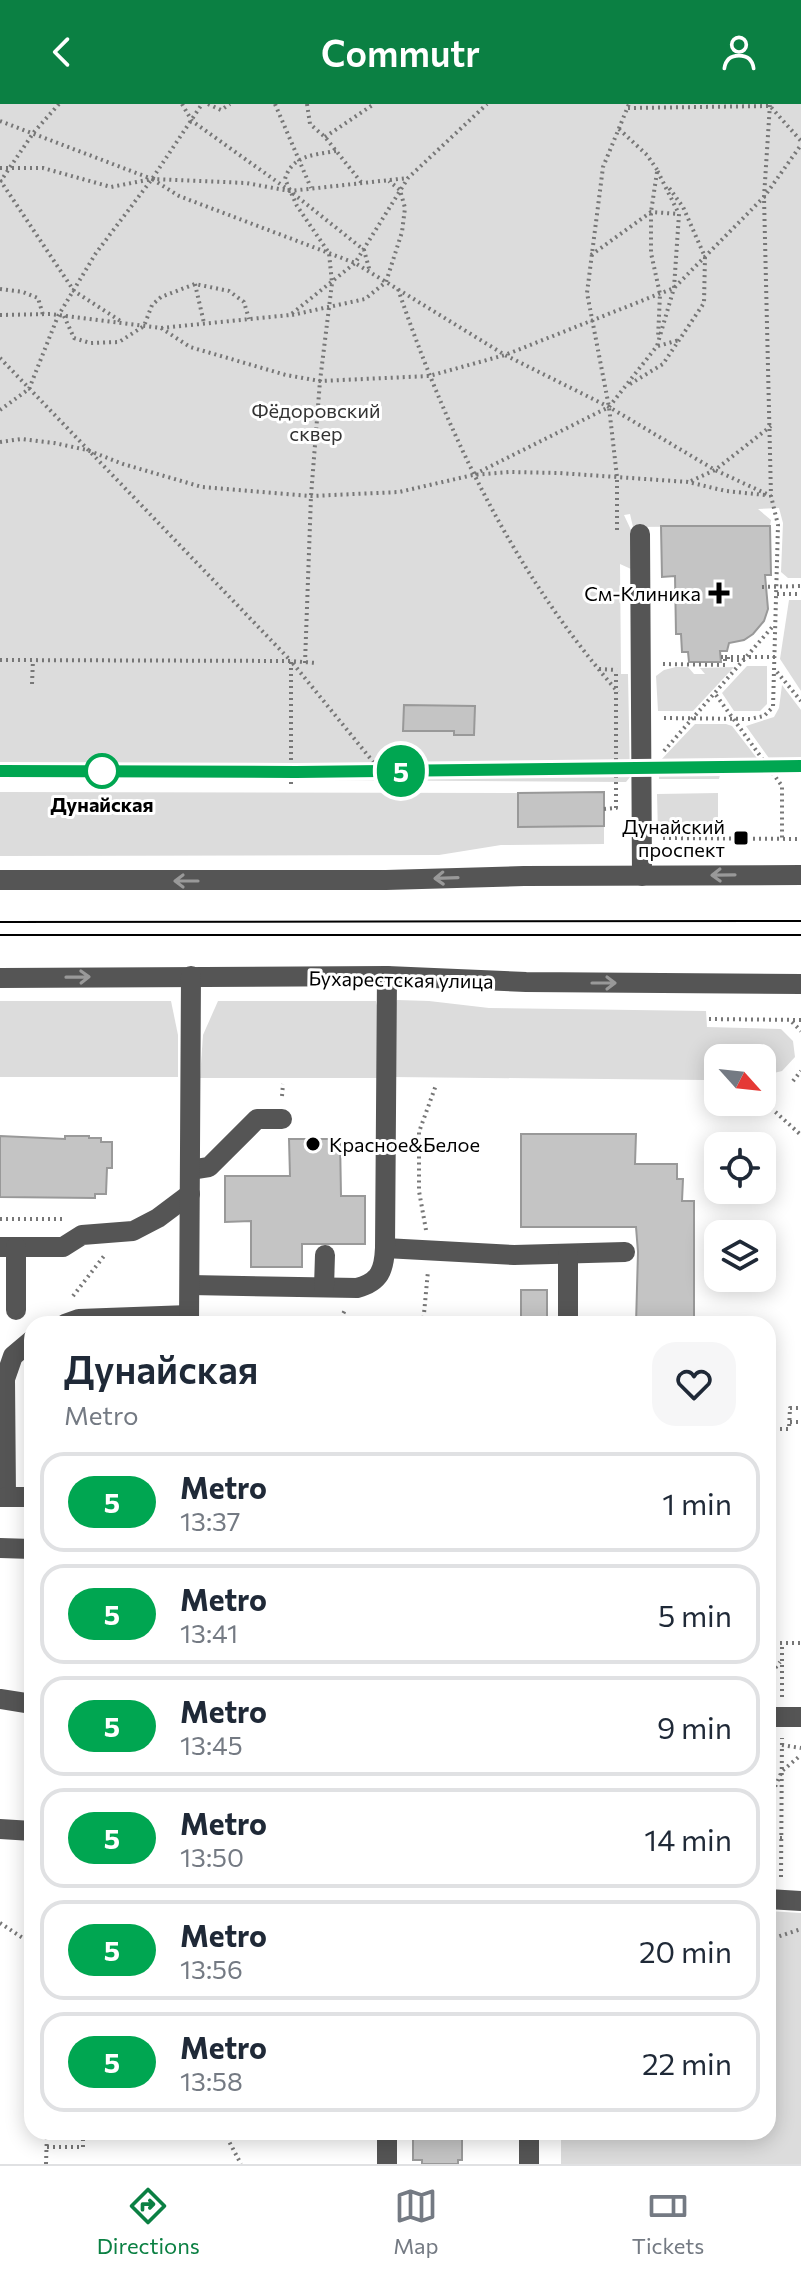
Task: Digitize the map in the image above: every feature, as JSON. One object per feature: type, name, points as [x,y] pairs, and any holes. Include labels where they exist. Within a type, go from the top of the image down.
[{"type":"street","points":[[640,534],[642,876]]},
{"type":"street","points":[[0,880],[386,880],[801,875]]},
{"type":"street","points":[[189,1316],[191,976]]},
{"type":"street","points":[[190,1285],[357,1288],[371,1285],[384,1263],[385,1248],[387,976]]},
{"type":"street","name":"Бухарестская улица","points":[[0,978],[387,976],[526,982],[801,984]]},
{"type":"street","points":[[190,1170],[209,1167],[257,1119],[282,1119]]},
{"type":"street","points":[[16,1310],[8,1247],[63,1247],[82,1235],[142,1228],[190,1194]]},
{"type":"street","points":[[385,1248],[514,1255],[625,1252]]},
{"type":"street","points":[[324,1287],[325,1255]]},
{"type":"street","points":[[568,1255],[568,1316]]},
{"type":"street","points":[[24,1347],[13,1356],[5,1379],[3,1485],[24,1494]]},
{"type":"street","points":[[0,1548],[24,1549]]},
{"type":"street","points":[[0,1699],[24,1703]]},
{"type":"street","points":[[0,1829],[24,1830]]},
{"type":"street","points":[[387,2140],[387,2164]]},
{"type":"street","points":[[529,2140],[529,2164]]},
{"type":"path","points":[[59,104],[34,132],[0,181],[74,291],[124,324]]},
{"type":"path","points":[[182,104],[192,121],[290,191],[364,250],[371,273]]},
{"type":"path","points":[[0,410],[29,389],[61,316],[96,253],[192,121],[205,104],[221,110],[230,104]]},
{"type":"path","points":[[275,104],[311,188]]},
{"type":"path","points":[[307,104],[310,124],[325,137],[361,182]]},
{"type":"path","points":[[325,137],[374,104]]},
{"type":"path","points":[[290,315],[355,263],[408,178],[487,104]]},
{"type":"path","points":[[617,536],[617,477],[609,407],[587,293],[603,167],[628,106],[770,105]]},
{"type":"path","points":[[161,328],[190,347],[286,375],[320,381],[429,376],[505,355],[674,288],[764,197],[801,143],[770,105]]},
{"type":"path","points":[[398,289],[429,376],[473,475],[515,553],[574,639],[615,689],[641,718],[750,719],[764,716],[773,707],[776,670],[778,525],[771,496],[764,197],[770,105]]},
{"type":"path","points":[[0,121],[152,179],[179,196],[355,263],[505,355],[609,407],[715,470],[771,496]]},
{"type":"path","points":[[619,129],[647,155],[683,207],[705,257],[704,303],[663,364],[625,387]]},
{"type":"path","points":[[305,663],[311,496],[332,283],[329,253],[297,206],[285,179],[288,169],[298,158],[336,151]]},
{"type":"path","points":[[0,168],[43,168],[111,187],[152,179],[246,183],[290,191],[408,178]]},
{"type":"path","points":[[657,170],[651,212],[651,253],[660,294],[657,346]]},
{"type":"path","points":[[657,170],[679,214]]},
{"type":"path","points":[[0,315],[61,316],[161,328],[290,315],[365,299],[386,282],[402,232],[405,208],[400,190],[388,180]]},
{"type":"path","points":[[473,475],[609,407],[625,387],[657,346],[674,288],[679,214],[683,207]]},
{"type":"path","points":[[591,255],[651,212],[679,214]]},
{"type":"path","points":[[61,316],[74,338],[90,343],[119,342],[144,326],[152,305],[161,297],[195,284],[229,291],[244,302],[249,319]]},
{"type":"path","points":[[195,284],[204,323]]},
{"type":"path","points":[[0,289],[38,298],[43,315]]},
{"type":"path","points":[[657,346],[679,340]]},
{"type":"path","points":[[0,358],[291,661],[392,785]]},
{"type":"path","points":[[688,482],[715,470],[771,426]]},
{"type":"path","points":[[0,442],[21,439],[87,450],[202,487],[311,496],[399,492],[473,475],[559,473],[688,482],[726,491],[771,496]]},
{"type":"path","points":[[762,587],[801,586]]},
{"type":"path","points":[[777,594],[801,594]]},
{"type":"path","points":[[655,761],[776,623]]},
{"type":"path","points":[[689,664],[725,665],[724,657],[776,657]]},
{"type":"path","points":[[0,660],[316,663]]},
{"type":"path","points":[[32,684],[33,660]]},
{"type":"path","points":[[291,661],[291,784]]},
{"type":"path","points":[[604,809],[616,808],[617,670]]},
{"type":"path","points":[[776,670],[801,701]]},
{"type":"path","points":[[715,694],[782,786],[782,839]]},
{"type":"path","points":[[642,838],[801,839]]},
{"type":"path","points":[[709,1019],[801,1020]]},
{"type":"path","points":[[790,1020],[801,1031]]},
{"type":"path","points":[[793,1081],[801,1071]]},
{"type":"path","points":[[424,1316],[428,1249],[419,1191],[418,1151],[422,1121],[436,1085]]},
{"type":"path","points":[[776,1113],[801,1135]]},
{"type":"path","points":[[0,1219],[78,1219]]},
{"type":"path","points":[[69,1301],[123,1232]]},
{"type":"path","points":[[776,1429],[789,1429],[790,1408],[801,1408]]},
{"type":"path","points":[[790,1422],[801,1422]]},
{"type":"path","points":[[776,1643],[801,1643]]},
{"type":"path","points":[[782,1643],[783,1900]]},
{"type":"path","points":[[776,1667],[782,1660]]},
{"type":"path","points":[[782,1745],[801,1748]]},
{"type":"path","points":[[776,1785],[782,1771],[801,1755]]},
{"type":"path","points":[[776,1838],[782,1838]]},
{"type":"path","points":[[0,1923],[24,1939]]},
{"type":"path","points":[[776,1937],[801,1929]]},
{"type":"path","points":[[46,2164],[47,2140]]},
{"type":"path","points":[[47,2147],[83,2147],[83,2140]]},
{"type":"path","points":[[228,2140],[241,2164]]},
{"type":"green space","name":"Фёдоровский сквер","points":[[0,104],[801,104],[801,578],[788,578],[781,572],[783,523],[779,508],[758,509],[771,520],[770,526],[633,527],[630,514],[624,515],[631,530],[631,569],[620,564],[621,674],[628,674],[630,777],[626,782],[0,778]]},
{"type":"green space","points":[[789,600],[801,600],[801,691],[780,659]]},
{"type":"green space","points":[[747,666],[767,666],[767,704],[760,711],[734,711],[722,693]]},
{"type":"green space","points":[[676,667],[688,667],[694,674],[705,674],[700,668],[734,667],[693,711],[658,711],[656,676]]},
{"type":"green space","points":[[782,685],[801,710],[801,774],[781,775],[746,726],[774,717],[779,708]]},
{"type":"green space","points":[[695,724],[732,726],[770,775],[659,779],[659,762]]},
{"type":"green space","points":[[0,792],[518,793],[519,827],[604,826],[604,844],[501,845],[439,855],[0,856]]},
{"type":"green space","points":[[718,793],[718,831],[658,833],[657,794]]},
{"type":"green space","points":[[397,1000],[489,1008],[706,1011],[707,1027],[781,1029],[793,1041],[795,1057],[782,1071],[776,1072],[776,1044],[704,1044],[704,1080],[392,1077],[394,1009]]},
{"type":"green space","points":[[0,1001],[171,1001],[178,1035],[178,1077],[0,1077]]},
{"type":"green space","points":[[218,1001],[376,1001],[379,1015],[377,1078],[200,1078],[203,1035]]},
{"type":"green space","points":[[776,1911],[801,1913],[801,2164],[561,2164],[561,2140],[776,2140]]},
{"type":"building","name":"См-Клиника","points":[[661,526],[770,526],[771,575],[765,575],[768,609],[764,621],[753,634],[744,640],[729,643],[727,651],[720,651],[721,662],[689,662],[688,652],[682,652],[681,634],[676,634],[675,576],[662,577]]},
{"type":"building","points":[[404,705],[475,706],[474,735],[454,735],[454,731],[403,731]]},
{"type":"building","points":[[604,792],[604,826],[518,827],[518,793]]},
{"type":"building","points":[[521,1134],[636,1134],[635,1164],[677,1164],[677,1179],[683,1179],[682,1201],[694,1201],[694,1316],[636,1316],[636,1227],[521,1227]]},
{"type":"building","points":[[0,1136],[65,1139],[65,1136],[89,1136],[101,1138],[101,1142],[112,1142],[112,1168],[107,1168],[106,1194],[95,1194],[95,1198],[0,1197]]},
{"type":"building","points":[[289,1139],[340,1139],[341,1196],[365,1196],[365,1244],[302,1244],[302,1267],[251,1267],[251,1221],[225,1222],[225,1176],[290,1176]]},
{"type":"building","points":[[521,1290],[547,1290],[547,1316],[521,1316]]},
{"type":"building","points":[[413,2140],[462,2140],[462,2160],[458,2160],[458,2164],[422,2164],[422,2160],[413,2160]]},
{"type":"tram line","points":[[0,922],[801,921]]},
{"type":"tram line","points":[[0,935],[801,935]]},
{"type":"metro line","name":"5","points":[[0,771],[296,772],[801,766]]},
{"type":"place","name":"См-Клиника","points":[[719,593]]},
{"type":"place","name":"Дунайская","points":[[102,771]]},
{"type":"place","name":"Дунайский проспект","points":[[741,838]]},
{"type":"place","name":"Красное&Белое","points":[[313,1144]]}]
